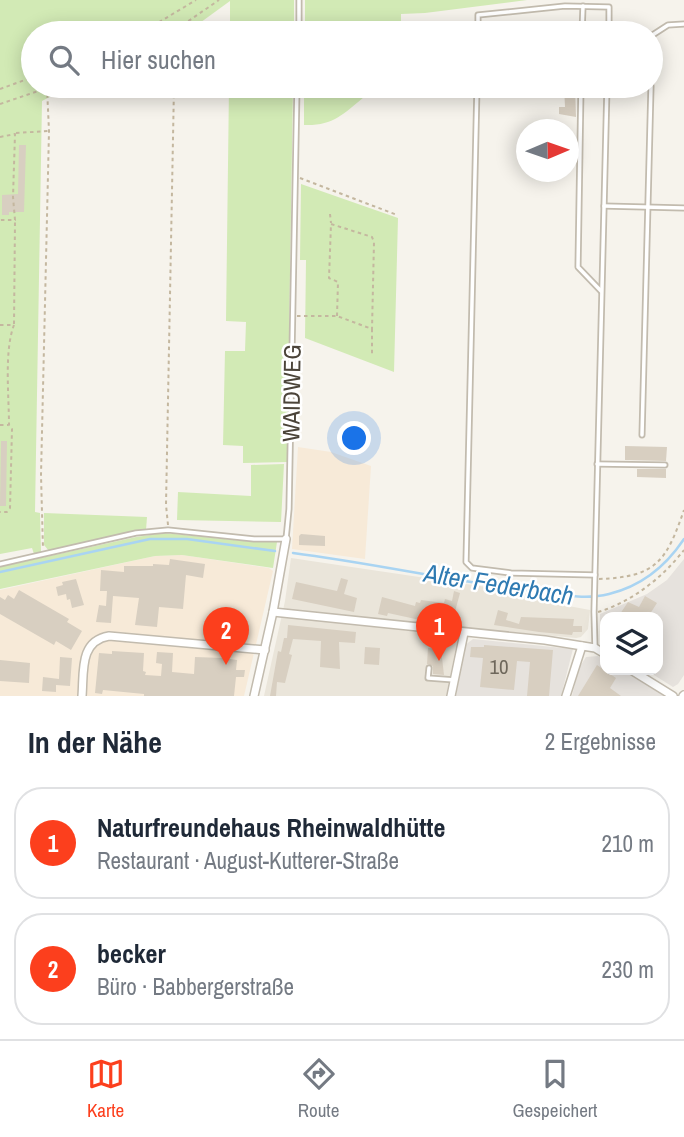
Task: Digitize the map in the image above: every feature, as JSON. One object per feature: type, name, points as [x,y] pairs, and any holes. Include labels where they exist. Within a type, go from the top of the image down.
[{"type":"street","name":"WAIDWEG","points":[[254,696],[274,612],[286,539]]},
{"type":"street","points":[[274,612],[582,646],[600,651]]},
{"type":"street","points":[[451,696],[464,633]]},
{"type":"street","points":[[82,696],[85,658],[92,643],[99,638],[109,636],[265,650]]},
{"type":"street","points":[[566,696],[582,646]]},
{"type":"street","points":[[639,675],[673,696]]},
{"type":"lane","points":[[299,0],[299,21]]},
{"type":"lane","points":[[478,21],[478,15],[565,6],[609,7],[608,21]]},
{"type":"lane","points":[[582,21],[583,6]]},
{"type":"lane","points":[[663,28],[668,25],[684,24]]},
{"type":"lane","name":"WAIDWEG","points":[[286,539],[289,509],[298,98]]},
{"type":"lane","points":[[477,98],[466,562],[472,568],[595,580]]},
{"type":"lane","points":[[581,98],[578,267],[601,291]]},
{"type":"lane","points":[[595,648],[607,98]]},
{"type":"lane","points":[[642,435],[651,98]]},
{"type":"lane","points":[[604,206],[684,208]]},
{"type":"lane","points":[[597,464],[665,465]]},
{"type":"lane","points":[[0,564],[136,533],[168,530],[254,539],[286,539]]},
{"type":"lane","points":[[429,668],[429,678],[455,680]]},
{"type":"path","points":[[164,21],[196,0]]},
{"type":"path","points":[[188,21],[219,0]]},
{"type":"path","points":[[0,89],[21,81]]},
{"type":"path","points":[[0,104],[21,96]]},
{"type":"path","points":[[44,554],[41,545],[41,475],[48,98]]},
{"type":"path","points":[[168,530],[166,505],[174,98]]},
{"type":"path","points":[[0,138],[49,131]]},
{"type":"path","points":[[0,512],[7,512],[10,508],[12,429],[9,425],[9,361],[14,325],[15,134]]},
{"type":"path","points":[[296,176],[397,215]]},
{"type":"path","points":[[330,214],[329,278],[338,282],[337,316]]},
{"type":"path","points":[[0,220],[15,220]]},
{"type":"path","points":[[331,224],[372,237],[374,242],[372,354]]},
{"type":"path","points":[[293,316],[337,316],[372,329]]},
{"type":"path","points":[[0,325],[14,325]]},
{"type":"path","points":[[0,425],[9,425]]},
{"type":"path","points":[[595,580],[628,578],[651,567],[670,546],[684,510]]},
{"type":"path","points":[[594,610],[619,604],[651,584],[684,550]]},
{"type":"shaded area","points":[[298,447],[331,452],[371,466],[365,559],[292,549]]},
{"type":"shaded area","points":[[182,555],[269,568],[273,571],[244,696],[0,696],[0,590],[155,556]]},
{"type":"shaded area","points":[[291,558],[547,596],[547,602],[590,610],[588,629],[581,637],[576,638],[460,627],[446,696],[264,696],[285,601]]},
{"type":"shaded area","points":[[684,559],[684,675],[673,687],[654,675],[663,675],[663,612],[605,612],[647,594],[667,580]]},
{"type":"shaded area","points":[[473,639],[573,649],[561,696],[456,696],[465,645]]},
{"type":"shaded area","points":[[586,657],[600,657],[600,675],[629,675],[665,696],[572,696],[579,668]]},
{"type":"green space","points":[[0,0],[294,0],[294,21],[230,21],[230,1],[202,21],[21,21],[21,98],[48,98],[42,101],[35,512],[40,513],[41,552],[34,554],[32,548],[0,554]]},
{"type":"green space","points":[[305,0],[527,0],[401,14],[401,21],[305,21]]},
{"type":"green space","points":[[229,98],[293,98],[287,462],[243,463],[243,446],[223,445],[225,351],[245,351],[246,322],[226,321]]},
{"type":"green space","points":[[304,98],[363,98],[330,121],[304,125]]},
{"type":"green space","points":[[301,184],[398,218],[394,372],[305,338],[306,260],[300,260]]},
{"type":"green space","points":[[284,464],[281,522],[177,520],[178,492],[251,496],[251,465]]},
{"type":"green space","points":[[44,513],[147,517],[146,530],[49,551],[44,545]]},
{"type":"green space","points":[[164,533],[277,542],[273,568],[182,555],[155,556],[0,589],[0,567]]},
{"type":"building","points":[[565,98],[575,98],[576,117],[559,114],[559,107],[565,107]]},
{"type":"building","points":[[19,145],[26,145],[24,212],[2,215],[2,195],[18,194]]},
{"type":"building","points":[[1,441],[7,441],[6,506],[0,506]]},
{"type":"building","points":[[625,446],[667,447],[666,461],[625,460]]},
{"type":"building","points":[[637,469],[666,469],[666,478],[637,477]]},
{"type":"building","points":[[301,534],[325,536],[325,546],[299,545]]},
{"type":"building","points":[[170,559],[205,564],[203,578],[186,575],[183,609],[159,607],[157,627],[135,625],[139,598],[113,596],[111,623],[96,622],[99,605],[106,606],[107,591],[100,591],[101,570],[124,572],[124,566],[169,565]]},
{"type":"building","points":[[341,578],[348,580],[344,594],[357,598],[354,612],[292,599],[296,582],[337,591]]},
{"type":"building","points":[[76,579],[84,605],[72,608],[66,594],[58,596],[56,587],[63,585],[62,582]]},
{"type":"building","points":[[19,590],[69,619],[67,622],[82,631],[71,650],[56,641],[54,645],[0,614],[0,597],[5,600],[8,595],[14,599]]},
{"type":"building","points":[[454,591],[460,593],[452,623],[388,613],[387,616],[378,614],[382,597],[415,606],[416,602],[420,603],[421,600],[444,603],[445,599],[452,601]]},
{"type":"building","points":[[645,596],[657,603],[651,612],[621,612],[628,602],[639,607]]},
{"type":"building","points":[[498,610],[508,613],[506,620],[519,624],[521,617],[574,619],[573,626],[582,626],[582,632],[573,632],[572,635],[494,625]]},
{"type":"building","points":[[288,625],[356,632],[355,643],[339,642],[340,669],[320,667],[321,641],[293,639],[285,683],[277,682],[276,696],[270,696],[278,651],[281,652],[284,638],[287,638]]},
{"type":"building","points":[[484,645],[553,650],[549,696],[527,696],[530,662],[517,661],[514,690],[480,687],[483,658],[470,657],[471,647]]},
{"type":"building","points":[[365,647],[380,648],[379,665],[364,664]]},
{"type":"building","points":[[428,648],[441,649],[444,675],[433,674],[433,666],[427,664]]},
{"type":"building","points":[[112,651],[144,653],[145,675],[161,676],[162,664],[156,663],[157,652],[173,653],[172,672],[194,674],[195,657],[223,658],[237,660],[236,670],[245,670],[244,677],[236,677],[234,696],[144,696],[103,690],[102,694],[95,693],[99,653],[112,654]]},
{"type":"building","points":[[60,657],[72,658],[70,686],[56,685],[56,692],[42,691],[43,677],[59,679]]},
{"type":"building","points":[[0,660],[30,663],[29,683],[0,681]]},
{"type":"building","points":[[597,665],[600,667],[600,675],[612,675],[616,678],[610,688],[621,696],[578,696]]},
{"type":"waterway","name":"Alter Federbach","points":[[0,572],[150,539],[187,539],[275,551]]},
{"type":"waterway","name":"Alter Federbach","points":[[293,553],[496,586],[588,597],[621,590],[652,574],[684,539]]},
{"type":"place","name":"Naturfreundehaus Rheinwaldhütte","points":[[439,661]]},
{"type":"place","name":"becker","points":[[226,665]]}]
